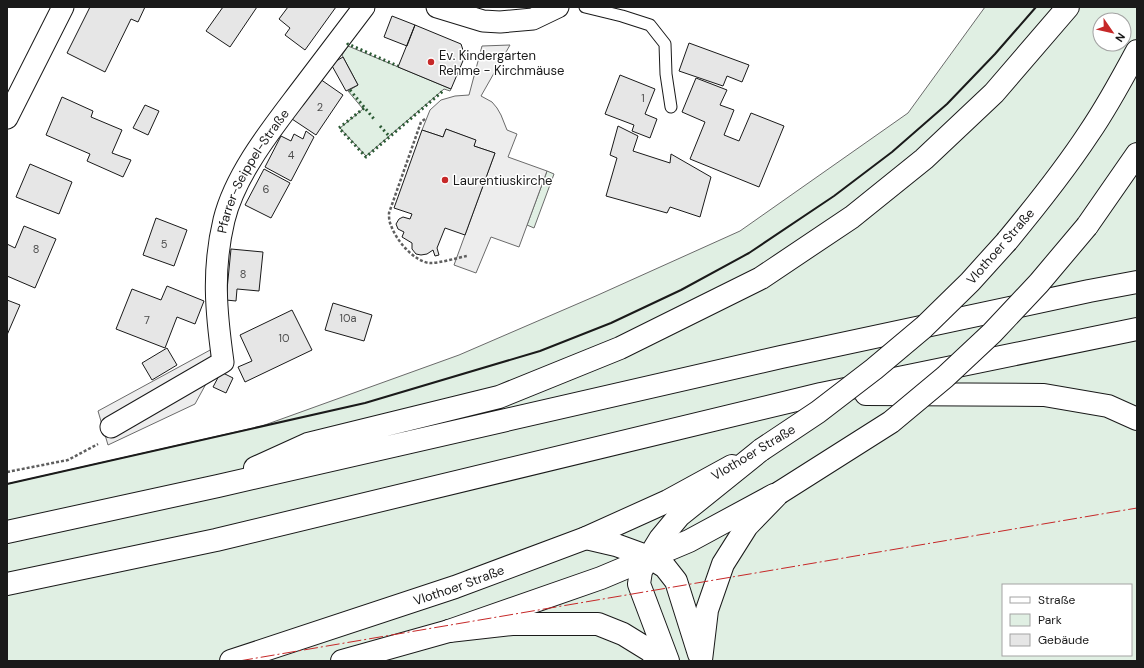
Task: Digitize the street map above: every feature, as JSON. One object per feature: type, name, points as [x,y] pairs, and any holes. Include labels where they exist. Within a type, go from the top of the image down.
[{"type":"main road","points":[[218,486],[308,444],[500,397],[620,348],[761,278],[852,218],[924,159],[994,93],[1068,7]]},
{"type":"main road","name":"Vlothoer Straße","points":[[232,661],[455,587],[586,538],[668,501],[760,450],[818,412],[874,369],[924,327],[970,282],[1007,241],[1055,182],[1089,134],[1109,103],[1137,51]]},
{"type":"main road","points":[[342,661],[449,631],[601,578],[689,541],[779,493],[891,422],[945,377],[992,333],[1039,283],[1087,226],[1137,154]]},
{"type":"main road","points":[[7,532],[218,486],[781,357],[1074,294],[1137,282]]},
{"type":"main road","points":[[7,584],[216,540],[821,394],[1137,329]]},
{"type":"main road","points":[[821,394],[1044,395],[1108,406],[1137,419]]},
{"type":"main road","points":[[668,661],[640,584],[641,571],[660,539],[679,516],[760,450]]},
{"type":"main road","points":[[701,660],[707,610],[723,564],[747,526],[779,493]]},
{"type":"main road","points":[[586,538],[616,545],[649,557],[665,567],[676,582],[701,660]]},
{"type":"main road","points":[[449,631],[512,624],[598,624],[622,634],[649,650],[661,661]]},
{"type":"street","points":[[7,118],[63,7]]},
{"type":"street","name":"Pfarrer-Seippel-Straße","points":[[111,427],[223,362],[216,301],[217,260],[225,219],[238,183],[268,134],[364,7]]},
{"type":"street","points":[[437,7],[483,21],[500,22],[533,19],[558,7]]},
{"type":"lane","points":[[585,7],[622,16],[650,25],[665,44],[666,74],[671,107]]},
{"type":"path","points":[[425,119],[421,122],[389,213],[390,225],[398,239],[410,253],[419,260],[429,263],[467,256]]},
{"type":"path","points":[[7,472],[68,460],[105,440],[111,427]]},
{"type":"green space","points":[[985,7],[1137,7],[1137,661],[7,661],[7,484],[262,426],[459,355],[598,295],[740,231],[908,113]]},
{"type":"green space","points":[[348,46],[451,89],[450,91],[444,89],[366,156],[340,128],[363,109],[348,91],[358,85],[342,55]]},
{"type":"green space","points":[[547,171],[554,174],[534,228],[527,225]]},
{"type":"shaded area","points":[[510,45],[481,96],[492,102],[497,108],[507,130],[517,134],[508,157],[547,171],[519,247],[491,237],[476,273],[454,265],[495,153],[474,146],[475,140],[446,129],[443,137],[422,130],[430,110],[441,100],[455,96],[469,95],[482,46]]},
{"type":"shaded area","points":[[212,349],[207,382],[195,404],[108,445],[98,411]]},
{"type":"building","points":[[90,7],[145,7],[138,22],[131,19],[105,72],[67,53]]},
{"type":"building","points":[[223,7],[257,7],[230,47],[206,31]]},
{"type":"building","points":[[288,7],[336,7],[305,50],[285,35],[290,28],[279,19]]},
{"type":"building","points":[[392,16],[415,25],[407,46],[384,37]]},
{"type":"building","name":"Ev. Kindergarten Rehme - Kirchmäuse","points":[[415,25],[461,44],[465,56],[451,89],[398,67]]},
{"type":"building","points":[[689,43],[749,65],[742,82],[727,76],[723,86],[679,71]]},
{"type":"building","points":[[343,57],[358,85],[346,91],[331,64]]},
{"type":"building","points":[[620,75],[655,89],[645,114],[657,119],[650,138],[632,131],[634,125],[605,114]]},
{"type":"building","points":[[696,78],[727,90],[720,105],[734,110],[724,135],[739,141],[751,113],[784,126],[759,187],[690,159],[705,122],[682,112]]},
{"type":"building","points":[[320,79],[343,95],[316,135],[292,119]]},
{"type":"building","points":[[62,97],[93,111],[91,117],[122,130],[112,153],[131,160],[123,177],[87,161],[90,154],[46,135]]},
{"type":"building","points":[[145,105],[159,111],[148,135],[133,128]]},
{"type":"building","points":[[618,126],[638,136],[633,151],[670,163],[671,154],[711,177],[700,217],[670,207],[667,213],[606,196],[617,158],[610,155]]},
{"type":"building","name":"Laurentiuskirche","points":[[446,129],[476,140],[474,146],[495,153],[465,235],[445,228],[437,248],[439,255],[435,256],[433,250],[427,254],[416,254],[412,249],[412,243],[402,237],[404,232],[398,229],[396,224],[399,219],[403,217],[410,219],[412,214],[394,208],[422,130],[443,137]]},
{"type":"building","points":[[306,131],[314,137],[291,181],[265,167],[281,136],[291,141],[294,134],[303,139]]},
{"type":"building","points":[[30,164],[72,182],[59,214],[16,197]]},
{"type":"building","points":[[264,169],[290,183],[271,218],[245,205]]},
{"type":"building","points":[[156,218],[187,230],[174,266],[143,255]]},
{"type":"building","points":[[24,226],[56,239],[35,288],[7,276],[7,244],[15,248]]},
{"type":"building","points":[[231,249],[263,252],[259,291],[237,289],[236,301],[226,300]]},
{"type":"building","points":[[167,286],[204,301],[195,324],[177,317],[165,348],[116,329],[132,289],[161,300]]},
{"type":"building","points":[[7,300],[20,305],[7,335]]},
{"type":"building","points":[[333,303],[372,315],[364,341],[325,330]]},
{"type":"building","points":[[292,310],[312,350],[245,382],[238,367],[252,361],[240,335]]},
{"type":"building","points":[[167,348],[177,365],[152,380],[142,363]]},
{"type":"building","points":[[221,372],[233,378],[226,393],[213,387]]},
{"type":"hedge","points":[[347,45],[348,44],[398,66]]},
{"type":"hedge","points":[[350,90],[374,119]]},
{"type":"hedge","points":[[364,108],[339,128],[366,157],[443,91]]},
{"type":"hedge","points":[[380,126],[390,137]]},
{"type":"wall","points":[[7,484],[365,403],[540,351],[611,323],[681,290],[749,253],[834,196],[892,152],[947,104],[995,54],[1036,7]]},
{"type":"power","points":[[239,661],[1137,508]]},
{"type":"place","name":"Ev. Kindergarten Rehme - Kirchmäuse","points":[[431,62]]},
{"type":"place","name":"Laurentiuskirche","points":[[445,180]]}]
